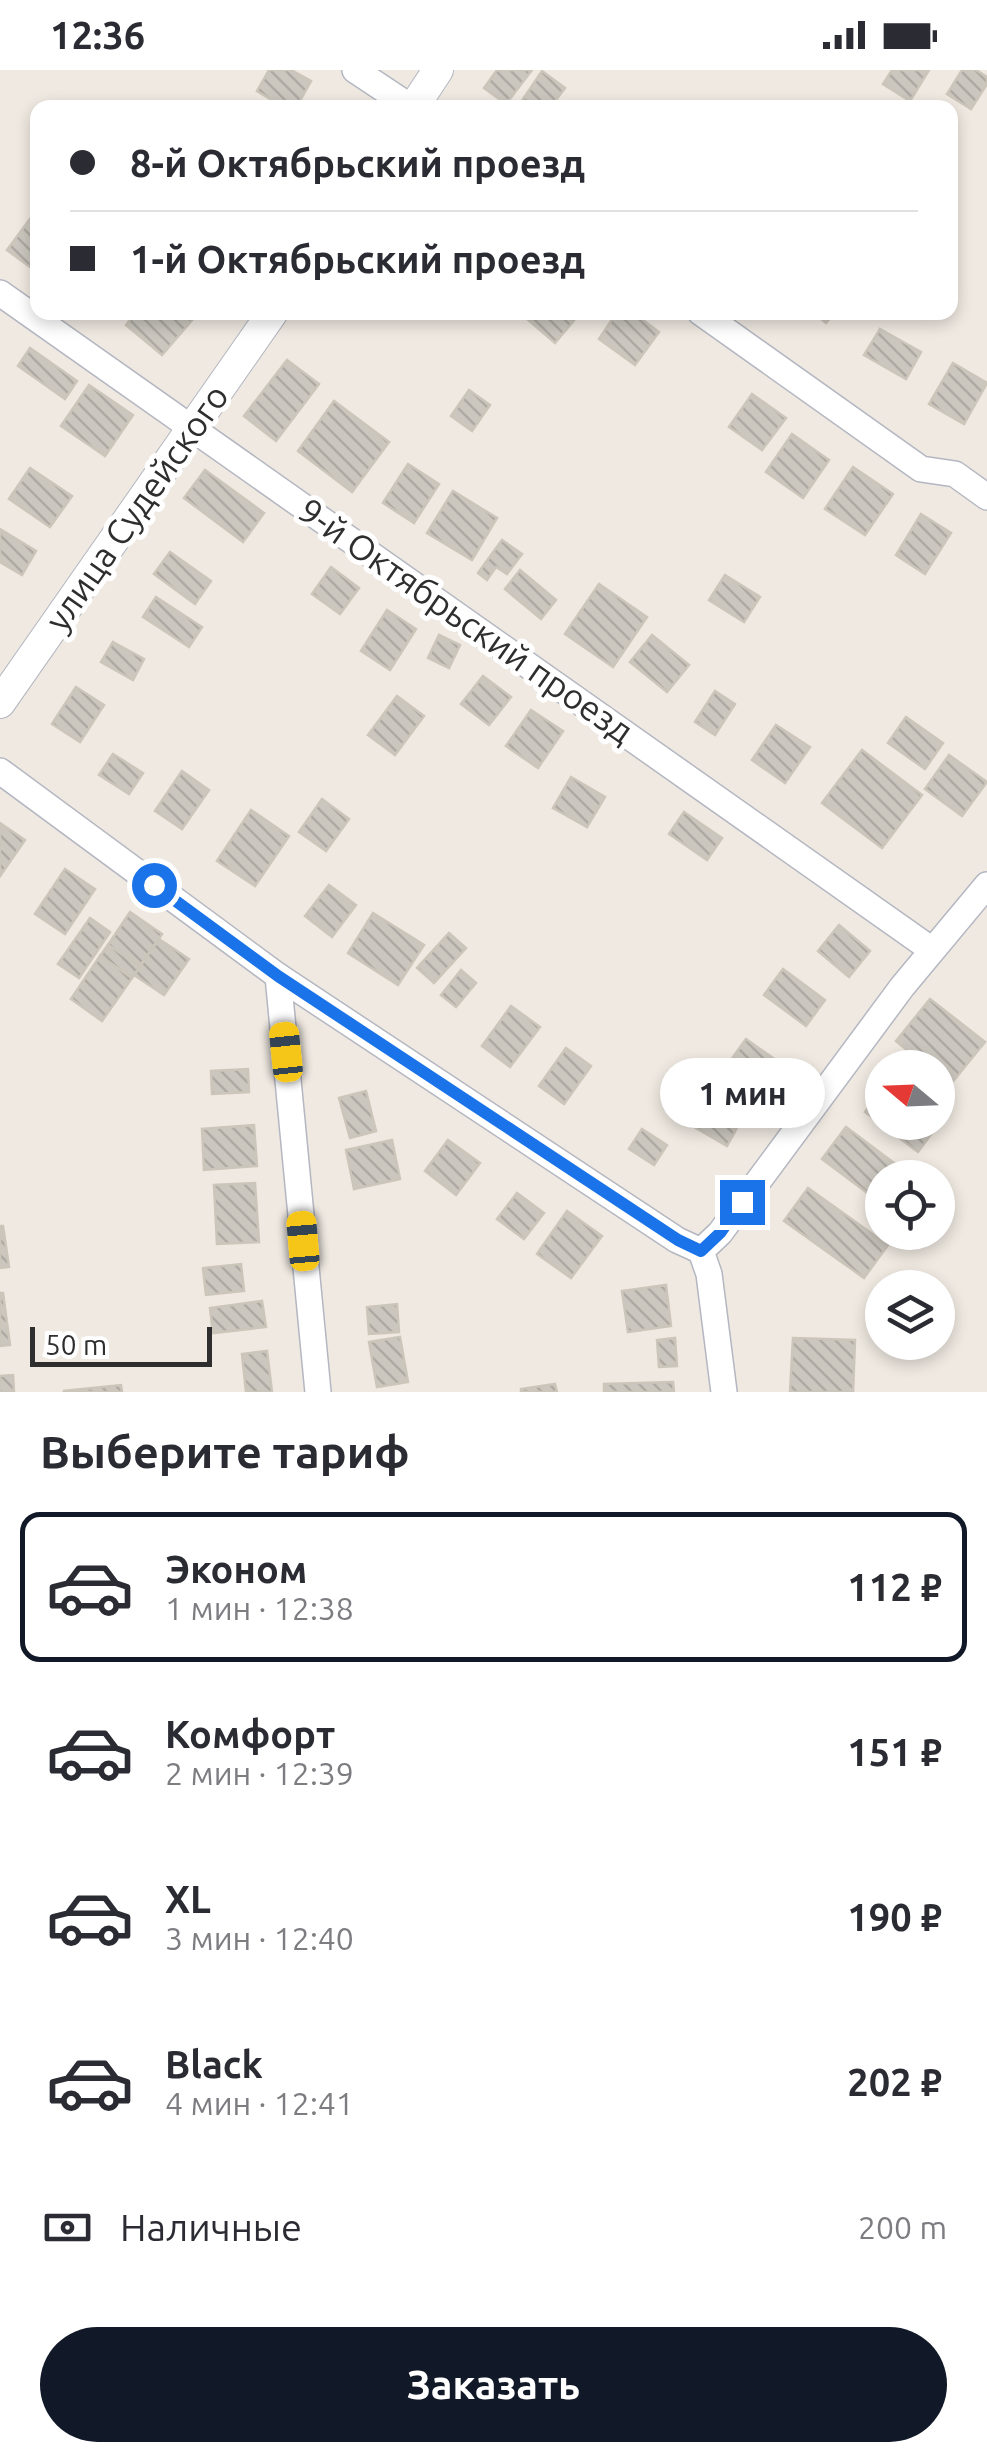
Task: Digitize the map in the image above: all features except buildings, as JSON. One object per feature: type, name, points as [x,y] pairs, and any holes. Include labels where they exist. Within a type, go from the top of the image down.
[{"type":"street","points":[[356,70],[400,100]]},
{"type":"street","points":[[417,100],[438,70]]},
{"type":"street","name":"9-й Октябрьский проезд","points":[[0,293],[30,314]]},
{"type":"street","name":"9-й Октябрьский проезд","points":[[39,320],[932,950]]},
{"type":"street","name":"улица Судейского","points":[[0,703],[268,320]]},
{"type":"street","points":[[711,320],[921,470],[954,474],[987,496]]},
{"type":"street","points":[[0,771],[278,976],[678,1240],[701,1251],[709,1274],[724,1392]]},
{"type":"street","points":[[701,1251],[720,1233],[932,950],[987,885]]},
{"type":"street","points":[[278,976],[318,1392]]},
{"type":"route","points":[[154,885],[278,976],[678,1240],[701,1251],[720,1233],[742,1202]]}]
